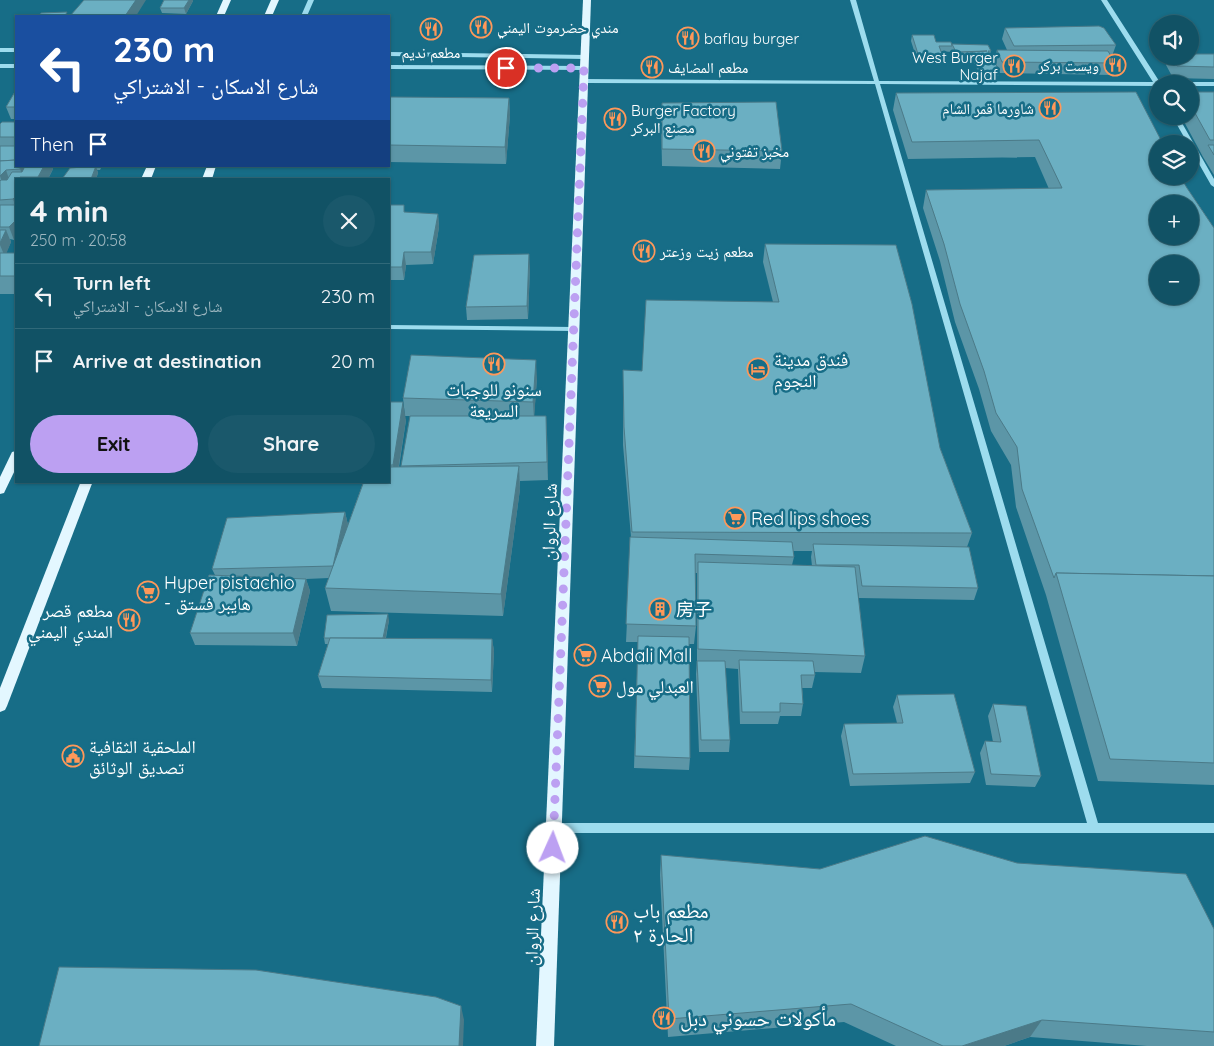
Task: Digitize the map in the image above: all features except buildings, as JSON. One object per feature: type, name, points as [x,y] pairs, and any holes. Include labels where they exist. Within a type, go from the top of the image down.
[{"type":"main road","points":[[220,15],[227,0]]},
{"type":"main road","points":[[269,15],[274,0]]},
{"type":"main road","name":"شارع الروان","points":[[545,1046],[587,0]]},
{"type":"main road","points":[[0,490],[15,458]]},
{"type":"main road","points":[[0,706],[86,483]]},
{"type":"street","points":[[304,15],[311,0]]},
{"type":"street","points":[[853,0],[1094,828]]},
{"type":"street","points":[[1104,0],[1151,75]]},
{"type":"street","points":[[0,50],[15,50]]},
{"type":"street","points":[[390,54],[585,69],[877,82],[1149,85]]},
{"type":"street","points":[[0,66],[15,66]]},
{"type":"street","points":[[390,67],[585,69]]},
{"type":"street","points":[[1199,84],[1214,84]]},
{"type":"street","points":[[1180,125],[1214,185]]},
{"type":"street","points":[[390,327],[574,329]]},
{"type":"street","points":[[554,828],[1214,828]]},
{"type":"place","name":"مندي حضرموت اليمني","points":[[481,27]]},
{"type":"place","name":"مطعم نديم","points":[[431,29]]},
{"type":"place","name":"baflay burger","points":[[688,38]]},
{"type":"place","name":"ويست بركر","points":[[1115,65]]},
{"type":"place","name":"West Burger Najaf","points":[[1014,66]]},
{"type":"place","name":"مطعم المضايف","points":[[652,67]]},
{"type":"place","name":"شاورما قمر الشام","points":[[1050,108]]},
{"type":"place","name":"Burger Factory مصنع البركر","points":[[615,119]]},
{"type":"place","name":"مخبز تفتوني","points":[[704,151]]},
{"type":"place","name":"مطعم زيت وزعتر","points":[[644,251]]},
{"type":"place","name":"سنونو للوجبات السريعة","points":[[494,364]]},
{"type":"place","name":"فندق مدينة النجوم","points":[[758,369]]},
{"type":"place","name":"Red lips shoes","points":[[735,518]]},
{"type":"place","name":"Hyper pistachio - هايبر فستق","points":[[148,592]]},
{"type":"place","name":"房子","points":[[660,609]]},
{"type":"place","name":"مطعم قصر المندي اليمني","points":[[129,620]]},
{"type":"place","name":"Abdali Mall","points":[[585,655]]},
{"type":"place","name":"العبدلي مول","points":[[600,686]]},
{"type":"place","name":"الملحقية الثقافية تصديق الوثائق","points":[[73,756]]},
{"type":"place","name":"مطعم باب الحارة ٢","points":[[617,922]]},
{"type":"place","name":"مأكولات حسوني دبل","points":[[664,1018]]},
{"type":"route","points":[[506,68],[584,68],[553,848]]}]
